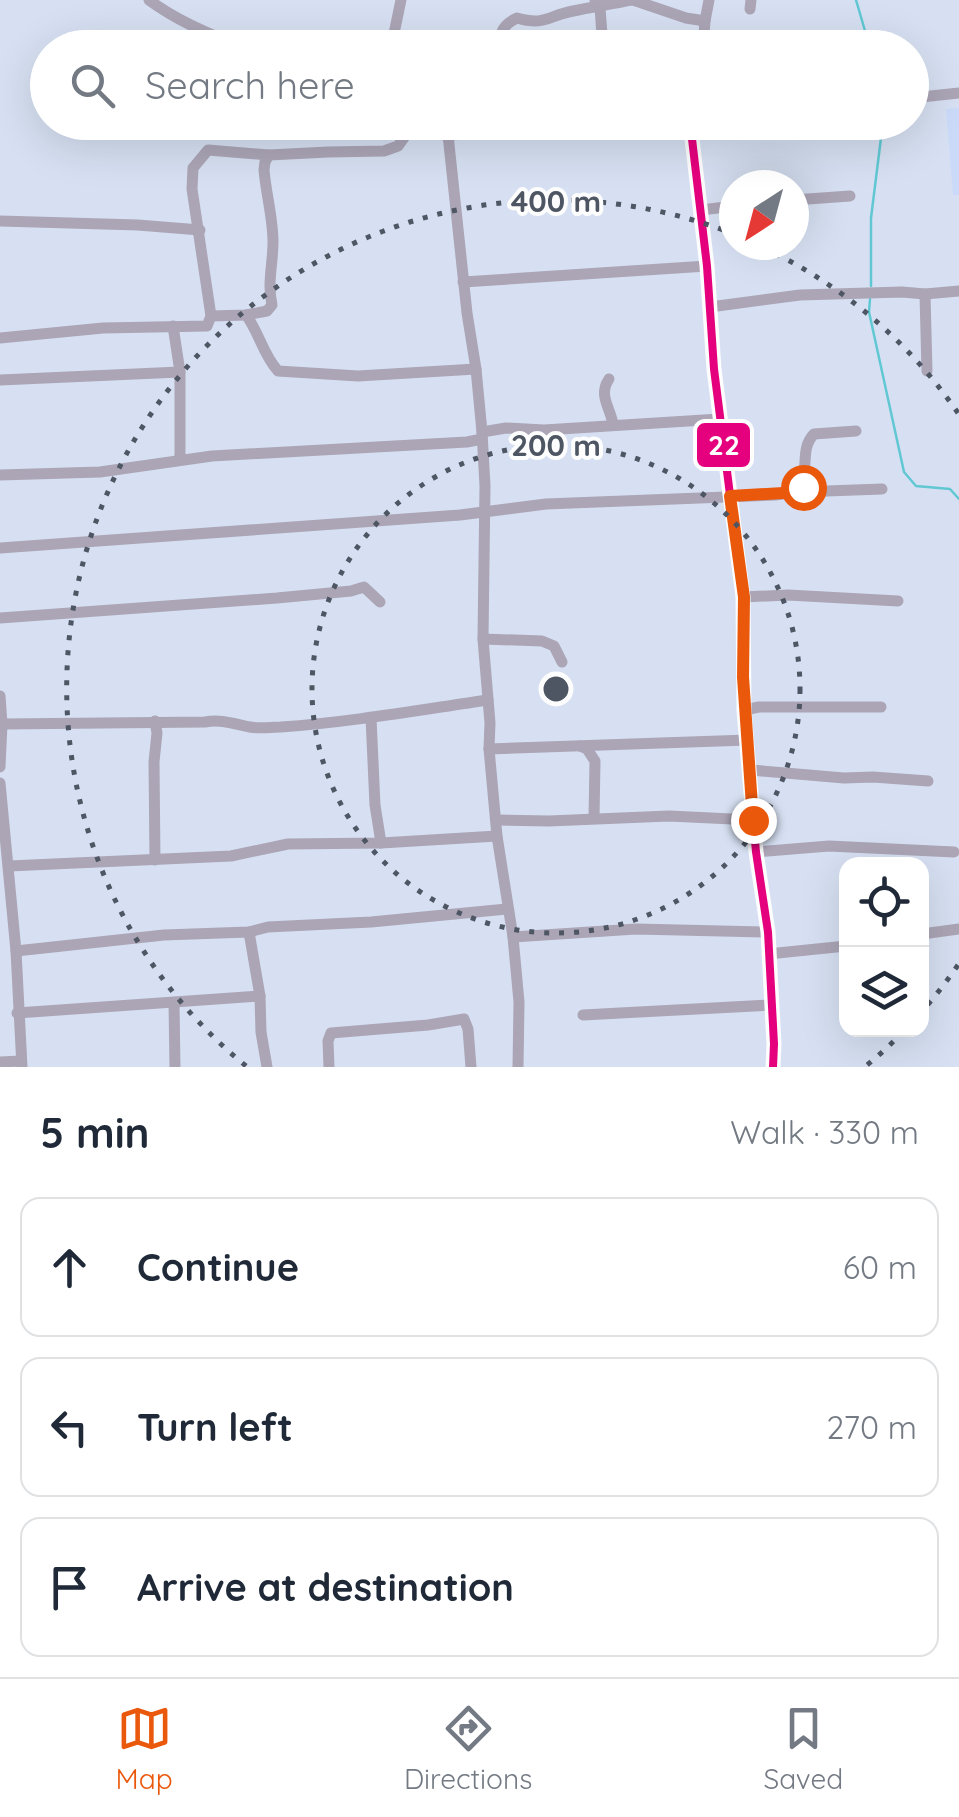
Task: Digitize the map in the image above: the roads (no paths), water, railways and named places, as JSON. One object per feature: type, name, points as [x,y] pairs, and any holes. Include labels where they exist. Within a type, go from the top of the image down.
[{"type":"street","points":[[150,0],[198,30]]},
{"type":"street","points":[[167,13],[173,0]]},
{"type":"street","points":[[394,30],[400,0]]},
{"type":"street","points":[[503,30],[516,18],[536,23],[598,4],[632,0],[686,18],[705,20]]},
{"type":"street","points":[[704,30],[709,0]]},
{"type":"street","points":[[598,4],[601,30]]},
{"type":"street","points":[[929,96],[959,93]]},
{"type":"street","points":[[0,338],[103,328],[207,326],[211,316],[192,174],[196,162],[206,152],[384,152],[402,140]]},
{"type":"street","points":[[449,140],[482,435],[489,749],[519,1002],[518,1067]]},
{"type":"street","points":[[692,140],[714,370],[744,597],[744,710],[756,852],[768,932],[773,1067]]},
{"type":"street","points":[[211,316],[246,315],[267,311],[272,305],[268,290],[272,228],[264,170],[268,155]]},
{"type":"street","points":[[809,199],[850,196]]},
{"type":"street","points":[[701,210],[719,208]]},
{"type":"street","points":[[0,222],[200,230]]},
{"type":"street","points":[[463,282],[707,266]]},
{"type":"street","points":[[710,306],[800,295],[959,291]]},
{"type":"street","points":[[925,294],[927,371]]},
{"type":"street","points":[[246,315],[278,371],[358,376],[476,369]]},
{"type":"street","points":[[173,326],[180,372],[180,459]]},
{"type":"street","points":[[0,380],[180,372]]},
{"type":"street","points":[[609,379],[603,394],[613,424]]},
{"type":"street","points":[[0,475],[100,472],[180,459],[467,442],[506,428],[544,430],[720,419]]},
{"type":"street","points":[[800,492],[806,478],[809,438],[814,434],[856,431]]},
{"type":"street","points":[[0,548],[484,513],[546,504],[882,489]]},
{"type":"street","points":[[0,618],[277,598],[364,587],[380,602]]},
{"type":"street","points":[[744,597],[788,595],[898,601]]},
{"type":"street","points":[[484,639],[542,641],[557,649],[562,662]]},
{"type":"street","points":[[0,696],[0,767]]},
{"type":"street","points":[[1,719],[124,724],[216,720],[252,728],[313,725],[488,700]]},
{"type":"street","points":[[744,710],[881,707]]},
{"type":"street","points":[[371,718],[381,843]]},
{"type":"street","points":[[155,721],[155,860]]},
{"type":"street","points":[[489,749],[748,740]]},
{"type":"street","points":[[595,773],[603,762],[604,745]]},
{"type":"street","points":[[580,746],[594,758],[594,818]]},
{"type":"street","points":[[751,770],[928,781]]},
{"type":"street","points":[[0,783],[16,951],[21,1064],[0,1062]]},
{"type":"street","points":[[497,820],[669,816],[753,820]]},
{"type":"street","points":[[9,866],[231,856],[288,844],[497,836]]},
{"type":"street","points":[[756,852],[829,846],[954,852]]},
{"type":"street","points":[[16,951],[164,935],[249,932],[268,926],[354,924],[507,909]]},
{"type":"street","points":[[512,938],[636,929],[768,932]]},
{"type":"street","points":[[929,933],[959,929]]},
{"type":"street","points":[[249,932],[267,1067]]},
{"type":"street","points":[[768,954],[839,947]]},
{"type":"street","points":[[17,1013],[260,996]]},
{"type":"street","points":[[174,1003],[174,1067]]},
{"type":"street","points":[[583,1015],[770,1005]]},
{"type":"street","points":[[329,1067],[331,1034],[464,1019],[471,1067]]},
{"type":"waterway","points":[[856,0],[865,30]]},
{"type":"waterway","points":[[871,286],[871,218],[881,140]]},
{"type":"waterway","points":[[870,299],[869,312],[904,472],[916,486],[950,489],[959,499]]}]
